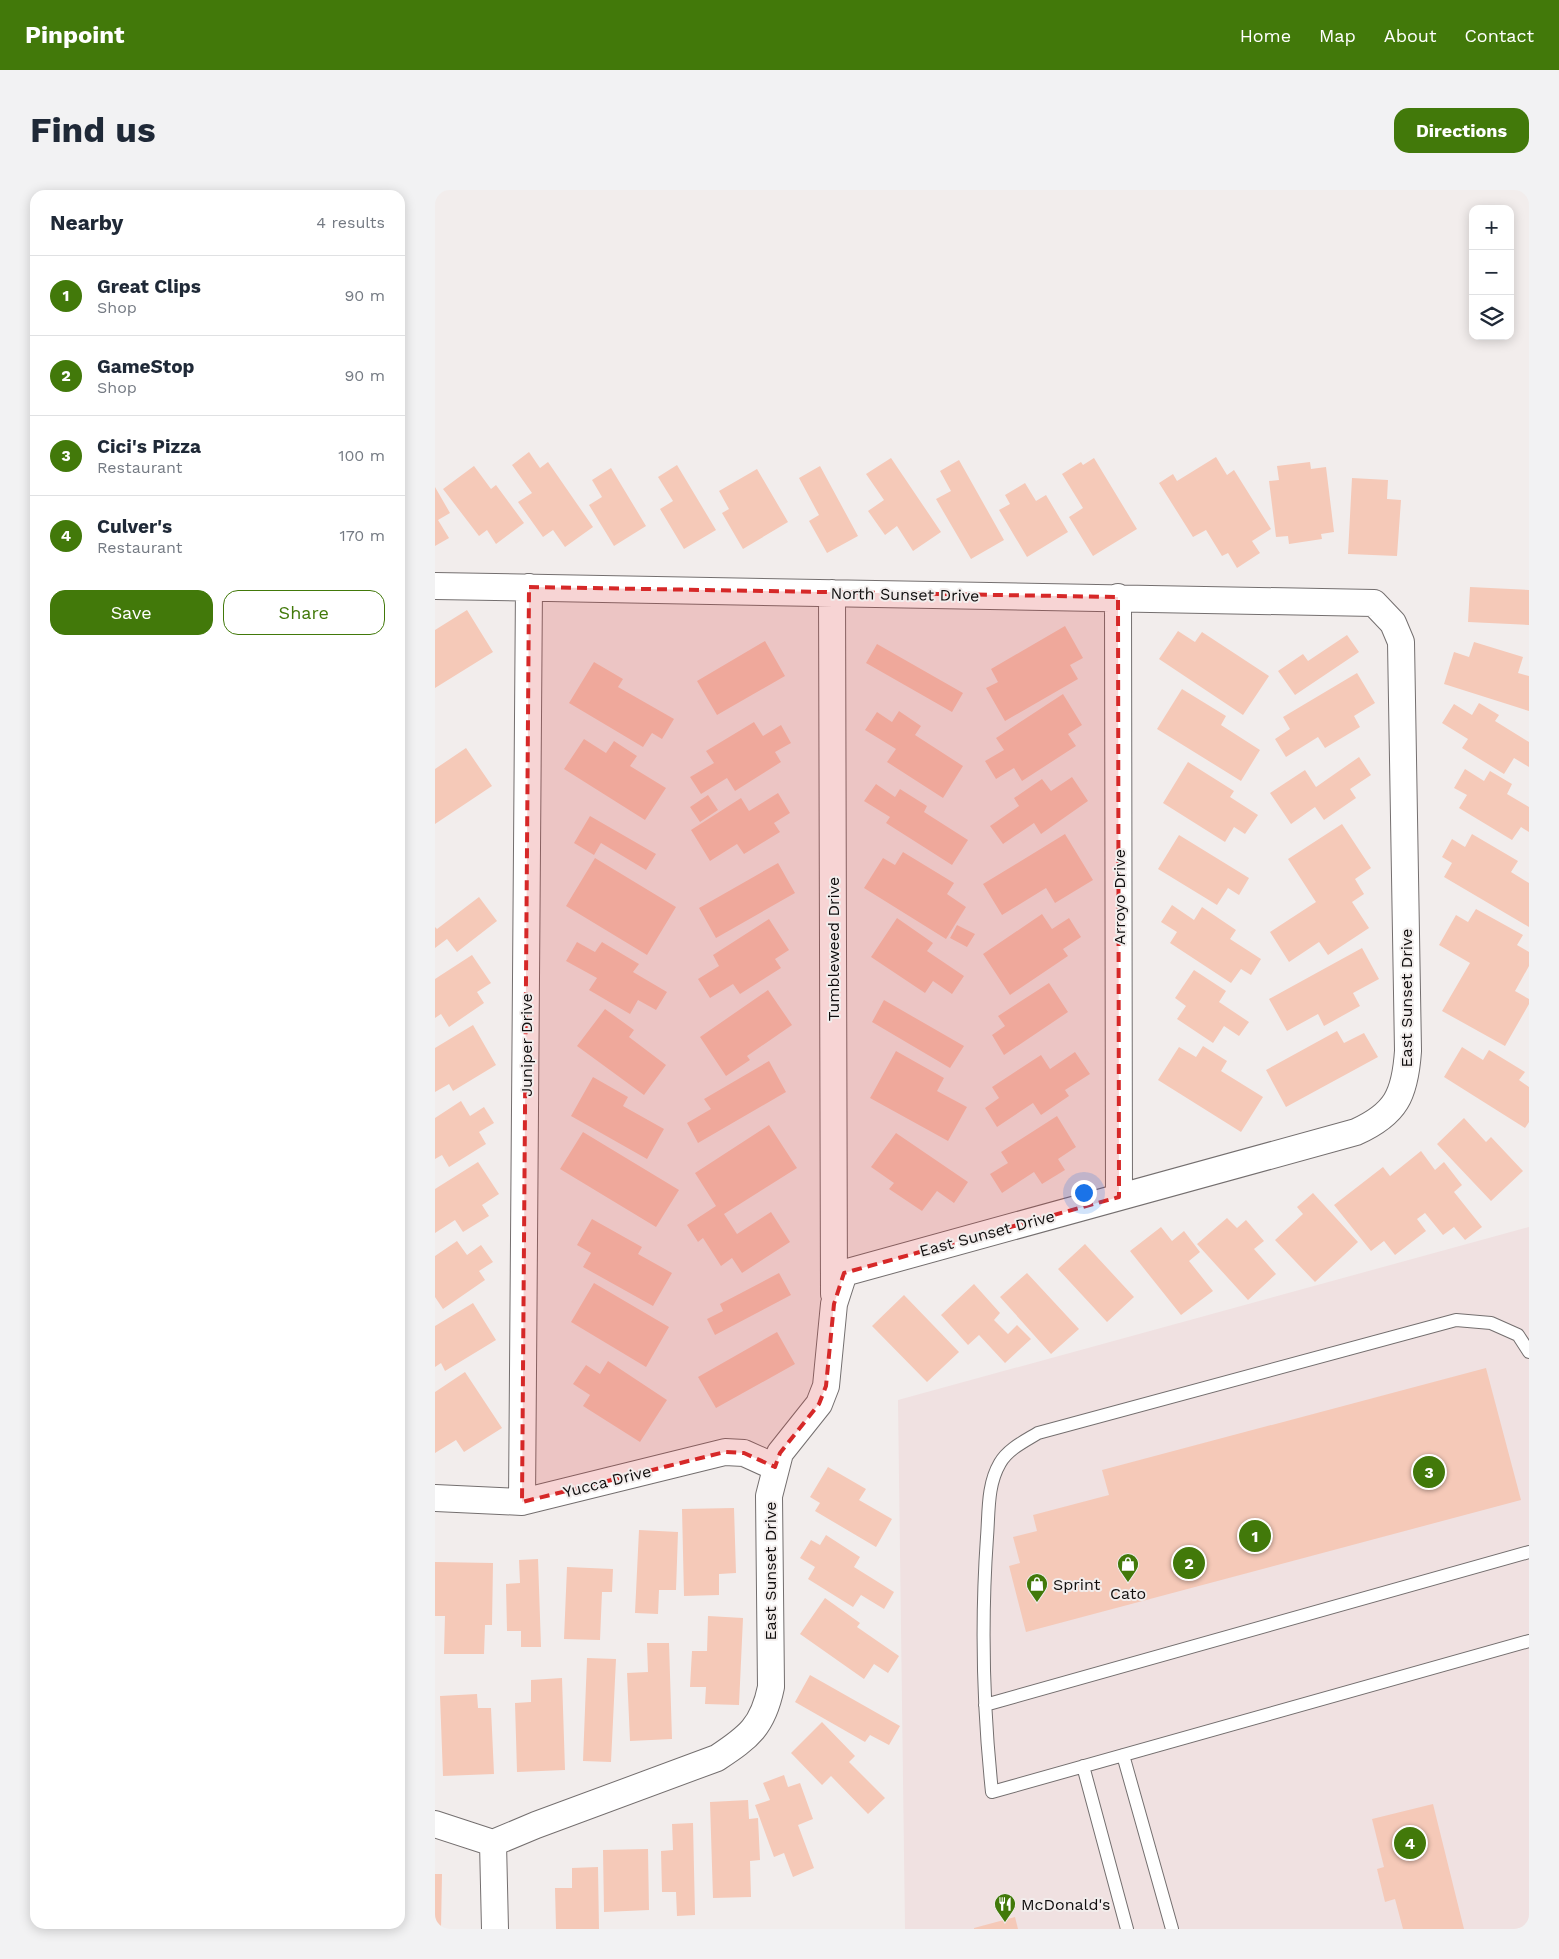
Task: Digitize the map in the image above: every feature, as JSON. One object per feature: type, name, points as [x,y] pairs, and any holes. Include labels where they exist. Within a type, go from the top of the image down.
[{"type":"street","name":"North Sunset Drive","points":[[435,586],[1374,603]]},
{"type":"street","name":"Juniper Drive","points":[[522,1502],[529,588]]},
{"type":"street","name":"Tumbleweed Drive","points":[[832,593],[834,1304]]},
{"type":"street","name":"Arroyo Drive","points":[[1118,597],[1119,1197]]},
{"type":"street","name":"East Sunset Drive","points":[[493,1843],[536,1825],[717,1758],[743,1741],[763,1717],[771,1687],[769,1496],[780,1453],[819,1404],[826,1386],[834,1304],[843,1273],[1356,1132],[1375,1124],[1391,1110],[1401,1093],[1406,1073],[1408,1051],[1401,642],[1393,623],[1374,603]]},
{"type":"street","name":"Yucca Drive","points":[[435,1498],[522,1502],[725,1452],[743,1453],[775,1467]]},
{"type":"street","points":[[435,1824],[493,1843],[495,1929]]},
{"type":"lane","points":[[1529,1352],[1518,1335],[1491,1323],[1456,1320],[1038,1433],[1012,1448],[1000,1462],[991,1484],[984,1579],[985,1705],[992,1792],[1529,1641]]},
{"type":"lane","points":[[985,1705],[1529,1552]]},
{"type":"lane","points":[[1123,1755],[1172,1929]]},
{"type":"lane","points":[[1083,1766],[1127,1929]]},
{"type":"highlighted area","points":[[529,587],[1118,597],[1119,1197],[844,1273],[834,1304],[826,1386],[819,1404],[780,1453],[775,1467],[744,1453],[725,1452],[522,1502]]},
{"type":"shaded area","points":[[1529,1227],[1529,1929],[905,1929],[898,1400]]},
{"type":"building","points":[[529,452],[540,468],[548,462],[593,527],[565,547],[553,530],[543,537],[518,502],[532,493],[512,465]]},
{"type":"building","points":[[1216,457],[1227,475],[1234,470],[1271,529],[1252,541],[1260,553],[1237,568],[1228,553],[1222,556],[1206,530],[1193,537],[1159,483],[1173,474],[1177,481]]},
{"type":"building","points":[[891,458],[941,532],[913,551],[897,526],[885,535],[868,511],[884,500],[866,474]]},
{"type":"building","points":[[1094,458],[1137,529],[1093,556],[1069,517],[1083,508],[1062,474],[1081,462],[1083,465]]},
{"type":"building","points":[[959,460],[1004,540],[971,559],[936,499],[951,491],[940,471]]},
{"type":"building","points":[[1310,462],[1311,469],[1326,467],[1334,532],[1321,534],[1322,539],[1289,544],[1288,536],[1276,537],[1269,481],[1279,480],[1277,466]]},
{"type":"building","points":[[677,465],[716,530],[684,549],[660,509],[673,501],[658,477]]},
{"type":"building","points":[[474,466],[491,489],[496,485],[524,523],[496,544],[487,530],[479,536],[443,489]]},
{"type":"building","points":[[820,466],[858,536],[827,553],[809,521],[819,515],[799,478]]},
{"type":"building","points":[[611,468],[646,526],[614,546],[589,505],[602,497],[592,480]]},
{"type":"building","points":[[757,469],[788,522],[743,549],[722,513],[729,509],[719,491]]},
{"type":"building","points":[[1352,478],[1388,480],[1387,499],[1401,500],[1397,556],[1348,554]]},
{"type":"building","points":[[1025,483],[1036,501],[1046,495],[1068,532],[1027,557],[999,510],[1010,504],[1005,495]]},
{"type":"building","points":[[435,487],[450,513],[438,520],[449,538],[435,546]]},
{"type":"building","points":[[1470,587],[1529,590],[1529,625],[1468,622]]},
{"type":"building","points":[[467,610],[493,652],[435,688],[435,630]]},
{"type":"building","points":[[1065,626],[1083,658],[1070,665],[1078,679],[1005,721],[986,688],[998,682],[991,669]]},
{"type":"building","points":[[1178,631],[1195,642],[1202,632],[1269,676],[1243,715],[1159,659]]},
{"type":"building","points":[[1347,635],[1359,652],[1295,695],[1278,671],[1303,654],[1308,661]]},
{"type":"building","points":[[765,641],[785,676],[717,715],[697,681]]},
{"type":"building","points":[[1474,642],[1523,657],[1518,673],[1529,676],[1529,711],[1444,684],[1454,652],[1469,657]]},
{"type":"building","points":[[877,644],[963,693],[952,712],[866,663]]},
{"type":"building","points":[[594,662],[623,679],[618,687],[674,719],[662,739],[652,733],[643,747],[569,703]]},
{"type":"building","points":[[1357,673],[1375,703],[1354,716],[1360,727],[1325,748],[1318,737],[1286,757],[1275,739],[1290,729],[1283,717]]},
{"type":"building","points":[[1182,689],[1226,716],[1221,725],[1260,750],[1241,781],[1157,729]]},
{"type":"building","points":[[1063,694],[1082,725],[1068,734],[1076,746],[1022,781],[1014,768],[996,779],[985,761],[1004,750],[996,738]]},
{"type":"building","points":[[1479,703],[1499,715],[1495,721],[1529,742],[1529,767],[1514,758],[1504,774],[1462,748],[1468,739],[1442,723],[1454,704],[1472,715]]},
{"type":"building","points":[[899,711],[921,726],[915,735],[963,766],[943,798],[887,762],[896,749],[865,730],[877,712],[892,722]]},
{"type":"building","points":[[754,722],[763,736],[781,725],[791,743],[775,752],[781,762],[735,791],[727,778],[701,794],[690,777],[714,763],[706,751]]},
{"type":"building","points":[[584,739],[606,753],[614,741],[637,756],[630,766],[666,788],[645,820],[564,769]]},
{"type":"building","points":[[466,748],[492,786],[435,824],[435,769]]},
{"type":"building","points":[[1359,757],[1371,775],[1350,789],[1356,798],[1324,820],[1315,807],[1291,824],[1270,793],[1305,770],[1316,787]]},
{"type":"building","points":[[1188,762],[1234,791],[1230,797],[1258,815],[1245,834],[1234,827],[1225,842],[1163,803]]},
{"type":"building","points":[[1465,769],[1484,781],[1490,771],[1512,784],[1507,794],[1529,807],[1529,832],[1521,827],[1512,840],[1459,808],[1467,795],[1454,788]]},
{"type":"building","points":[[1072,777],[1088,801],[1041,834],[1034,823],[1003,844],[990,826],[1019,806],[1014,798],[1042,779],[1051,791]]},
{"type":"building","points":[[876,784],[895,797],[900,789],[927,806],[924,812],[968,840],[952,865],[886,823],[890,817],[864,801]]},
{"type":"building","points":[[778,793],[790,813],[774,823],[780,832],[744,854],[737,844],[710,861],[691,830],[741,798],[749,811]]},
{"type":"building","points":[[708,795],[718,810],[700,822],[690,807]]},
{"type":"building","points":[[590,816],[656,854],[646,870],[601,843],[594,855],[574,843]]},
{"type":"building","points":[[1342,824],[1371,868],[1355,879],[1364,894],[1352,902],[1369,928],[1328,955],[1319,942],[1289,962],[1270,932],[1316,902],[1288,859]]},
{"type":"building","points":[[1065,834],[1093,880],[1055,903],[1046,888],[1002,915],[983,884]]},
{"type":"building","points":[[1472,834],[1518,861],[1511,872],[1529,883],[1529,927],[1444,877],[1452,863],[1442,857],[1452,839],[1465,847]]},
{"type":"building","points":[[1179,835],[1249,878],[1239,895],[1228,888],[1217,905],[1158,869]]},
{"type":"building","points":[[903,852],[954,883],[947,894],[966,907],[946,939],[864,888],[883,858],[895,865]]},
{"type":"building","points":[[595,858],[676,907],[647,955],[566,906]]},
{"type":"building","points":[[778,863],[795,893],[716,938],[699,908]]},
{"type":"building","points":[[479,897],[497,921],[457,952],[447,939],[435,948],[435,927],[437,929]]},
{"type":"building","points":[[1172,905],[1194,920],[1202,907],[1236,930],[1230,939],[1261,959],[1251,975],[1241,969],[1231,983],[1170,943],[1177,932],[1161,922]]},
{"type":"building","points":[[1476,909],[1523,935],[1517,945],[1529,952],[1529,966],[1515,991],[1529,999],[1529,1004],[1505,1046],[1442,1011],[1470,963],[1439,945],[1456,915],[1468,922]]},
{"type":"building","points":[[1042,914],[1052,929],[1069,918],[1081,937],[1063,949],[1068,956],[1010,995],[983,954]]},
{"type":"building","points":[[897,918],[933,943],[927,951],[964,976],[952,994],[933,981],[925,993],[871,957]]},
{"type":"building","points":[[769,919],[789,950],[775,959],[781,968],[740,994],[733,984],[710,998],[698,979],[719,966],[713,955]]},
{"type":"building","points":[[957,925],[975,934],[967,947],[950,938]]},
{"type":"building","points":[[577,942],[595,952],[602,942],[639,964],[633,972],[667,992],[656,1010],[638,1000],[630,1014],[589,990],[597,978],[566,961]]},
{"type":"building","points":[[1362,948],[1379,979],[1353,993],[1360,1006],[1324,1026],[1318,1014],[1287,1031],[1269,999]]},
{"type":"building","points":[[472,955],[491,983],[477,992],[484,1003],[449,1027],[441,1014],[435,1018],[435,979]]},
{"type":"building","points":[[1194,970],[1226,991],[1219,1002],[1249,1022],[1239,1036],[1224,1026],[1213,1043],[1177,1019],[1186,1006],[1175,998]]},
{"type":"building","points":[[1049,983],[1068,1012],[1004,1055],[992,1035],[1005,1026],[998,1016]]},
{"type":"building","points":[[768,990],[792,1025],[747,1056],[750,1060],[726,1076],[700,1037]]},
{"type":"building","points":[[884,1000],[964,1046],[950,1068],[872,1022]]},
{"type":"building","points":[[605,1009],[634,1030],[629,1037],[666,1065],[644,1095],[577,1046]]},
{"type":"building","points":[[473,1025],[496,1065],[453,1091],[449,1084],[435,1092],[435,1048]]},
{"type":"building","points":[[1337,1031],[1344,1043],[1364,1033],[1378,1057],[1286,1107],[1266,1070]]},
{"type":"building","points":[[1203,1046],[1227,1061],[1221,1071],[1263,1097],[1241,1132],[1158,1080],[1179,1047],[1196,1057]]},
{"type":"building","points":[[1462,1047],[1483,1060],[1489,1050],[1525,1072],[1519,1080],[1529,1087],[1529,1122],[1525,1128],[1444,1077]]},
{"type":"building","points":[[896,1051],[944,1078],[937,1091],[967,1107],[948,1141],[870,1098]]},
{"type":"building","points":[[1075,1052],[1090,1074],[1065,1090],[1069,1096],[1041,1115],[1033,1103],[997,1127],[985,1108],[999,1098],[992,1087],[1041,1055],[1050,1069]]},
{"type":"building","points":[[769,1061],[786,1092],[698,1143],[687,1123],[711,1109],[704,1099]]},
{"type":"building","points":[[593,1077],[628,1097],[623,1106],[664,1129],[647,1159],[571,1116]]},
{"type":"building","points":[[461,1101],[470,1116],[484,1107],[494,1123],[479,1132],[486,1144],[449,1167],[442,1155],[435,1159],[435,1118]]},
{"type":"building","points":[[1057,1116],[1076,1147],[1058,1159],[1065,1170],[1042,1184],[1034,1172],[1002,1193],[990,1174],[1008,1163],[1001,1152]]},
{"type":"building","points":[[1464,1118],[1486,1142],[1491,1137],[1523,1171],[1491,1201],[1437,1144]]},
{"type":"building","points":[[769,1125],[797,1168],[724,1214],[737,1234],[771,1212],[790,1242],[742,1273],[732,1258],[721,1266],[703,1238],[698,1242],[687,1225],[716,1206],[695,1173]]},
{"type":"building","points":[[583,1132],[679,1190],[656,1227],[560,1169]]},
{"type":"building","points":[[896,1133],[968,1182],[954,1203],[937,1191],[922,1211],[889,1189],[894,1183],[871,1167]]},
{"type":"building","points":[[1421,1151],[1435,1170],[1444,1162],[1462,1185],[1454,1192],[1482,1227],[1465,1240],[1454,1227],[1443,1235],[1425,1213],[1417,1219],[1426,1231],[1395,1255],[1384,1241],[1371,1251],[1334,1205],[1383,1167],[1390,1176]]},
{"type":"building","points":[[478,1162],[499,1194],[482,1205],[489,1216],[463,1232],[455,1220],[435,1233],[435,1189]]},
{"type":"building","points":[[1313,1193],[1358,1242],[1315,1282],[1275,1240],[1303,1214],[1297,1207]]},
{"type":"building","points":[[1227,1218],[1237,1228],[1246,1220],[1264,1241],[1254,1249],[1276,1274],[1248,1300],[1197,1244]]},
{"type":"building","points":[[592,1219],[642,1247],[638,1254],[672,1273],[653,1306],[583,1267],[591,1253],[577,1245]]},
{"type":"building","points":[[1161,1227],[1172,1241],[1184,1231],[1200,1252],[1189,1261],[1213,1291],[1181,1315],[1130,1251]]},
{"type":"building","points":[[457,1241],[467,1255],[481,1245],[493,1262],[479,1271],[485,1280],[443,1309],[435,1297],[435,1256]]},
{"type":"building","points":[[1085,1244],[1134,1297],[1107,1322],[1058,1269]]},
{"type":"building","points":[[779,1273],[791,1295],[715,1335],[707,1319],[723,1311],[720,1304]]},
{"type":"building","points":[[1027,1273],[1079,1329],[1051,1354],[1000,1297]]},
{"type":"building","points":[[594,1283],[669,1327],[646,1367],[571,1322]]},
{"type":"building","points":[[974,1284],[1000,1313],[994,1320],[1008,1334],[1017,1325],[1031,1339],[1005,1363],[979,1335],[968,1345],[941,1315]]},
{"type":"building","points":[[904,1295],[959,1352],[927,1382],[872,1326]]},
{"type":"building","points":[[473,1303],[496,1340],[445,1371],[441,1363],[435,1367],[435,1326]]},
{"type":"building","points":[[777,1332],[795,1364],[716,1408],[698,1377]]},
{"type":"building","points":[[608,1361],[667,1400],[640,1442],[583,1406],[590,1395],[573,1384],[586,1365],[600,1374]]},
{"type":"building","points":[[1486,1368],[1521,1500],[1026,1632],[1009,1566],[1020,1563],[1013,1537],[1037,1531],[1033,1515],[1109,1495],[1102,1470]]},
{"type":"building","points":[[465,1372],[502,1428],[464,1452],[456,1440],[435,1453],[435,1392]]},
{"type":"building","points":[[828,1467],[866,1489],[859,1500],[892,1519],[876,1547],[815,1511],[820,1503],[810,1497]]},
{"type":"building","points":[[734,1508],[736,1573],[719,1574],[719,1595],[684,1596],[682,1509]]},
{"type":"building","points":[[639,1530],[678,1532],[676,1590],[659,1590],[658,1614],[635,1613]]},
{"type":"building","points":[[826,1535],[860,1557],[854,1567],[894,1592],[884,1609],[861,1595],[853,1607],[808,1579],[815,1567],[800,1558],[811,1540],[820,1545]]},
{"type":"building","points":[[538,1559],[541,1647],[521,1647],[521,1631],[507,1631],[506,1584],[520,1583],[519,1560]]},
{"type":"building","points":[[435,1562],[493,1563],[492,1625],[485,1625],[484,1654],[444,1654],[445,1616],[435,1616]]},
{"type":"building","points":[[567,1567],[613,1569],[612,1592],[602,1592],[600,1640],[564,1639]]},
{"type":"building","points":[[825,1598],[860,1623],[857,1627],[899,1656],[888,1673],[874,1664],[864,1679],[800,1634]]},
{"type":"building","points":[[708,1616],[743,1618],[739,1705],[705,1704],[706,1687],[690,1687],[692,1651],[707,1651]]},
{"type":"building","points":[[647,1643],[669,1643],[672,1739],[630,1741],[627,1673],[648,1672]]},
{"type":"building","points":[[587,1658],[616,1659],[611,1762],[583,1761]]},
{"type":"building","points":[[810,1675],[900,1726],[889,1745],[870,1735],[865,1742],[795,1702]]},
{"type":"building","points":[[562,1678],[565,1770],[517,1772],[515,1703],[531,1702],[531,1680]]},
{"type":"building","points":[[477,1694],[478,1708],[491,1708],[494,1774],[443,1776],[440,1696]]},
{"type":"building","points":[[822,1722],[855,1756],[849,1762],[885,1798],[868,1814],[831,1776],[822,1785],[791,1753]]},
{"type":"building","points":[[784,1775],[788,1787],[800,1783],[813,1819],[798,1825],[814,1868],[793,1877],[784,1853],[774,1857],[755,1805],[770,1800],[763,1783]]},
{"type":"building","points":[[748,1800],[749,1819],[758,1818],[760,1860],[750,1861],[751,1897],[713,1898],[710,1802]]},
{"type":"building","points":[[1433,1804],[1464,1929],[1403,1929],[1395,1899],[1385,1902],[1377,1869],[1384,1867],[1372,1819]]},
{"type":"building","points":[[693,1823],[695,1915],[677,1916],[676,1892],[662,1892],[661,1851],[673,1850],[672,1824]]},
{"type":"building","points":[[648,1849],[649,1910],[604,1912],[603,1850]]},
{"type":"building","points":[[598,1867],[599,1929],[556,1929],[555,1888],[572,1888],[572,1868]]},
{"type":"building","points":[[435,1874],[442,1874],[441,1929],[435,1929]]},
{"type":"building","name":"McDonald's","points":[[1015,1917],[1018,1929],[974,1929],[974,1928]]},
{"type":"place","name":"Cici's Pizza","points":[[1429,1472]]},
{"type":"place","name":"Great Clips","points":[[1255,1536]]},
{"type":"place","name":"GameStop","points":[[1189,1563]]},
{"type":"place","name":"Cato","points":[[1128,1583]]},
{"type":"place","name":"Sprint","points":[[1037,1603]]},
{"type":"place","name":"Culver's","points":[[1410,1843]]},
{"type":"place","name":"McDonald's","points":[[1005,1923]]}]
